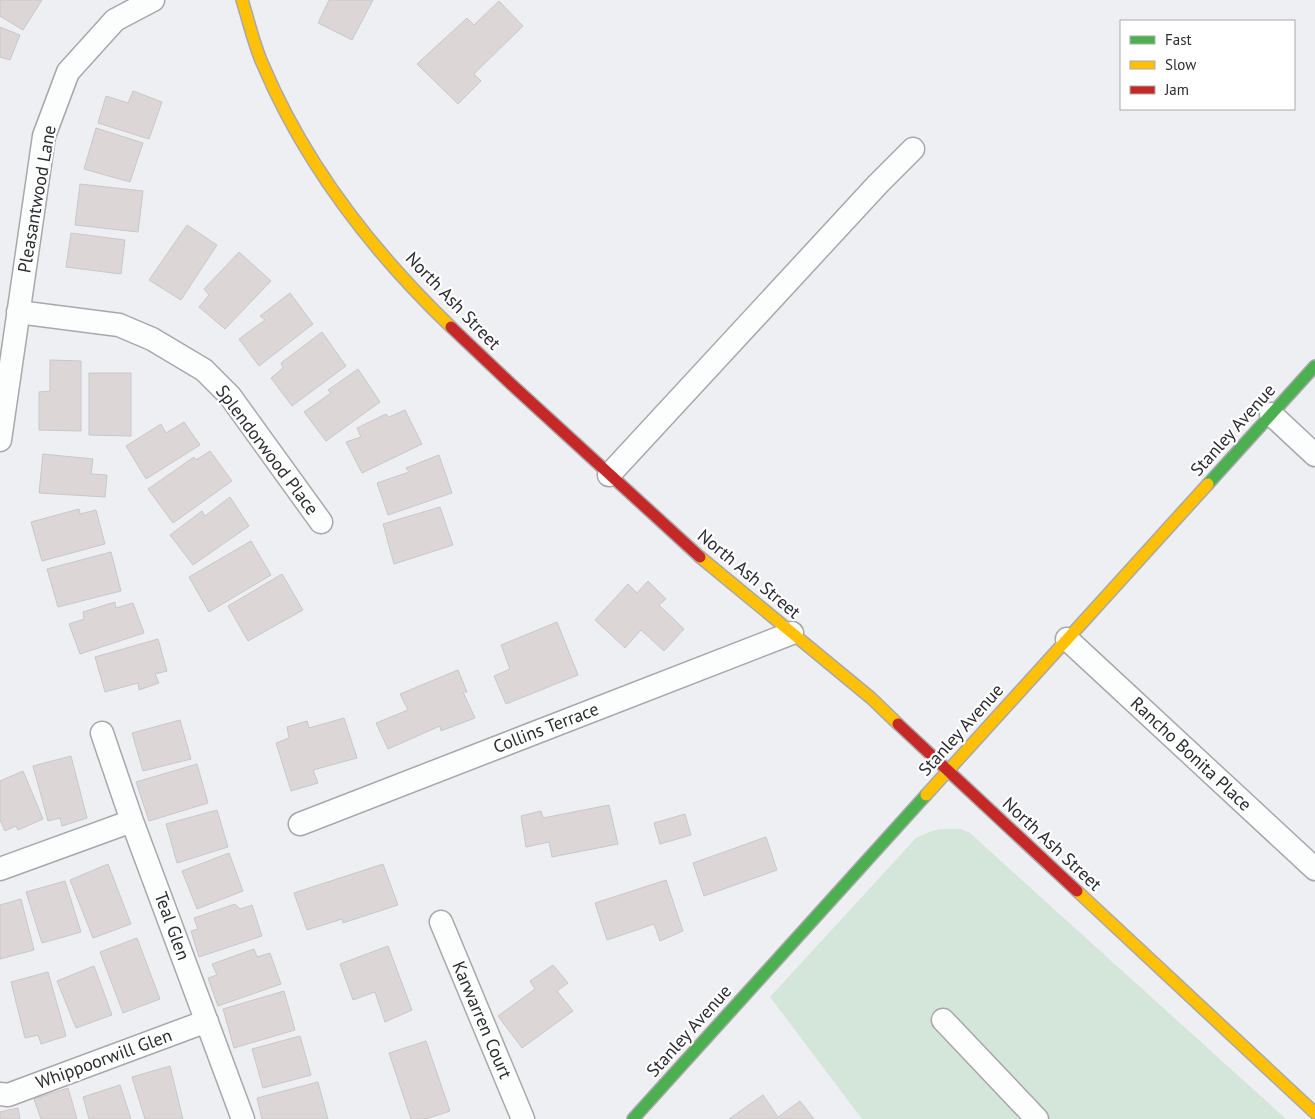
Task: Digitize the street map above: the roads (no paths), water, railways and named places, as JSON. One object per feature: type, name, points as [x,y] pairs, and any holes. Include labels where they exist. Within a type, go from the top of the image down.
[{"type":"main road","name":"North Ash Street","points":[[242,0],[262,64],[292,127],[342,202],[414,291],[608,475],[686,545],[871,698],[1315,1113]]},
{"type":"main road","name":"Stanley Avenue","points":[[634,1119],[1315,366]]},
{"type":"street","name":"Pleasantwood Lane","points":[[0,440],[44,136],[68,72],[115,20],[153,0]]},
{"type":"street","points":[[608,475],[878,184],[913,149]]},
{"type":"street","name":"Splendorwood Place","points":[[18,312],[119,325],[152,339],[204,370],[230,396],[321,522]]},
{"type":"street","points":[[1271,414],[1315,454]]},
{"type":"street","name":"Collins Terrace","points":[[300,824],[792,633]]},
{"type":"street","name":"Rancho Bonita Place","points":[[1067,639],[1315,869]]},
{"type":"street","name":"Teal Glen","points":[[102,733],[132,821],[243,1119]]},
{"type":"street","points":[[0,869],[132,821]]},
{"type":"street","name":"Karwarren Court","points":[[442,922],[523,1119]]},
{"type":"street","points":[[943,1020],[1036,1119]]},
{"type":"street","name":"Whippoorwill Glen","points":[[0,1094],[8,1095],[207,1021]]}]
